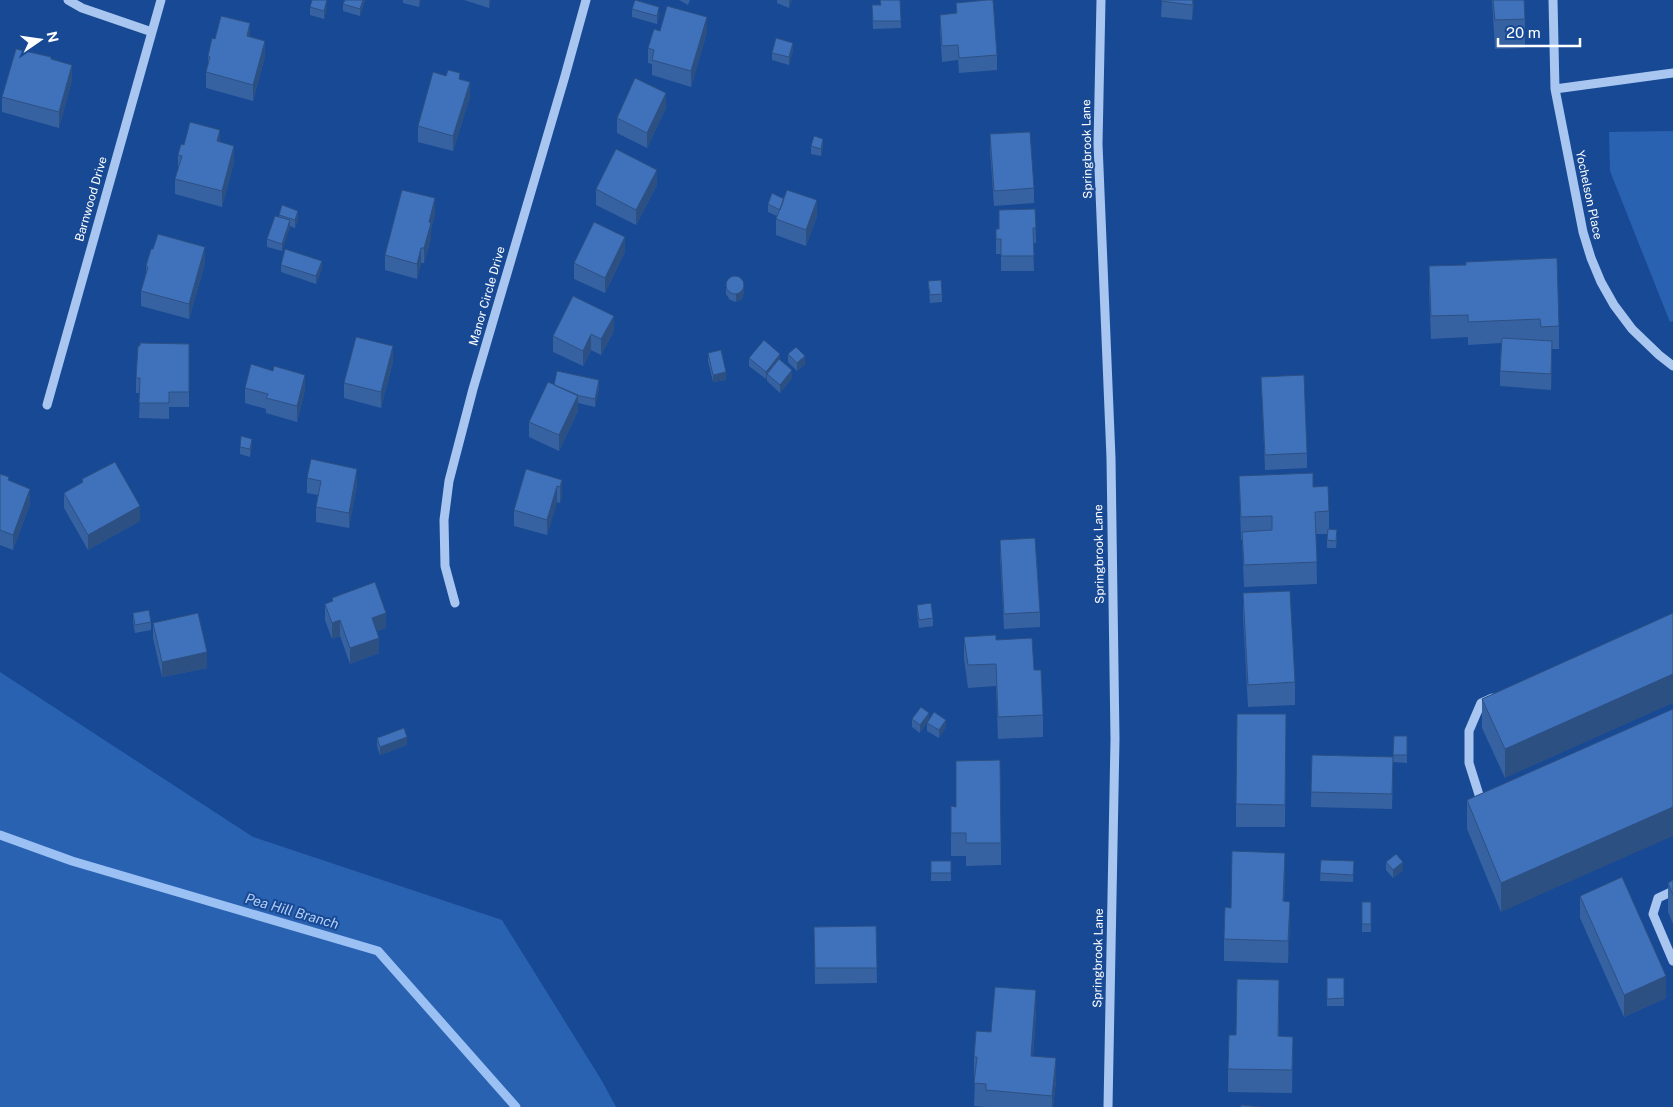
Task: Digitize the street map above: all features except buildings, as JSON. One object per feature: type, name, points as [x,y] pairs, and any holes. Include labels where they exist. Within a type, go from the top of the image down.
[{"type":"street","points":[[68,0],[82,8],[152,32]]},
{"type":"street","name":"Barnwood Drive","points":[[47,405],[161,0]]},
{"type":"street","name":"Manor Circle Drive","points":[[455,603],[444,566],[444,520],[449,481],[473,389],[586,0]]},
{"type":"street","name":"Springbrook Lane","points":[[1101,0],[1098,144],[1111,458],[1115,739],[1108,1107]]},
{"type":"street","name":"Yochelson Place","points":[[1553,0],[1555,90],[1583,232],[1601,282],[1614,305],[1632,329],[1673,366]]},
{"type":"street","points":[[1555,90],[1673,73]]},
{"type":"street","points":[[1490,797],[1481,801],[1469,763],[1469,731],[1481,703],[1500,695]]},
{"type":"street","points":[[1673,891],[1658,898],[1653,914],[1673,962]]},
{"type":"shaded area","points":[[1673,131],[1673,321],[1670,322],[1610,171],[1609,132]]},
{"type":"shaded area","points":[[0,672],[253,837],[502,920],[602,1081],[616,1107],[0,1107]]},
{"type":"waterway","name":"Pea Hill Branch","points":[[0,835],[72,861],[378,951],[516,1107]]}]
